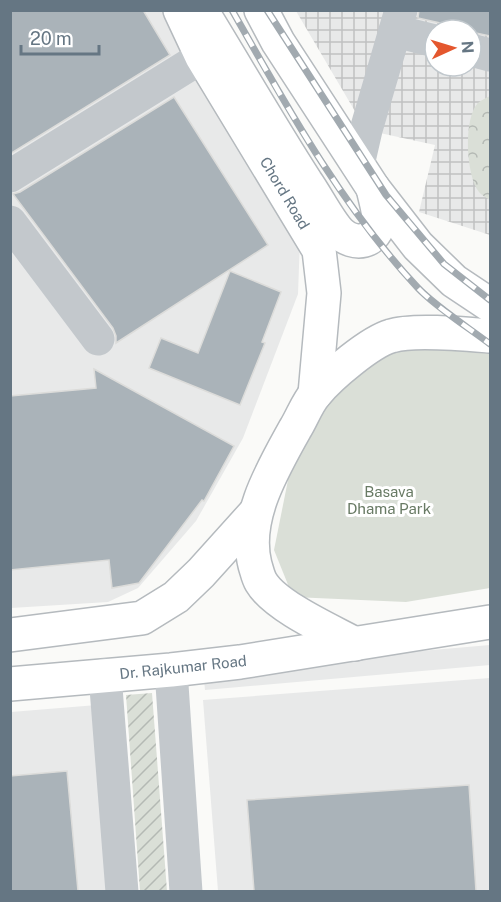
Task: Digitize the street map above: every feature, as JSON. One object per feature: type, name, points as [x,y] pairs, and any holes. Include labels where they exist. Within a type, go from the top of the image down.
[{"type":"main road","name":"Chord Road","points":[[180,10],[202,57],[319,249],[324,293],[315,394]]},
{"type":"main road","points":[[201,10],[339,232],[352,240],[363,241],[371,236],[378,226],[379,216],[365,177]]},
{"type":"main road","points":[[261,10],[278,42],[365,177],[418,246],[454,281],[490,304]]},
{"type":"main road","points":[[355,644],[270,595],[259,581],[252,553],[256,512],[275,467],[315,394],[365,348],[392,335],[420,333],[490,336]]},
{"type":"main road","points":[[10,635],[142,618],[176,597],[256,512]]},
{"type":"main road","name":"Dr. Rajkumar Road","points":[[10,684],[240,662],[490,622]]},
{"type":"lane","points":[[365,177],[366,130],[398,21],[423,35]]},
{"type":"lane","points":[[10,176],[202,57]]},
{"type":"lane","points":[[10,222],[98,339]]},
{"type":"lane","points":[[171,670],[186,891]]},
{"type":"lane","points":[[105,675],[122,891]]},
{"type":"shaded area","points":[[11,11],[164,11],[300,239],[298,294],[243,438],[196,521],[138,588],[108,602],[11,608]]},
{"type":"shaded area","points":[[296,11],[490,11],[490,235],[419,212],[435,145],[366,130]]},
{"type":"shaded area","points":[[490,645],[490,665],[205,690],[203,670]]},
{"type":"shaded area","points":[[490,678],[490,891],[218,891],[203,700]]},
{"type":"shaded area","points":[[97,705],[109,891],[11,892],[11,712]]},
{"type":"green space","points":[[490,96],[490,200],[480,193],[471,173],[468,134],[473,110],[479,102]]},
{"type":"green space","name":"Basava Dhama Park","points":[[414,346],[490,349],[490,588],[406,602],[293,597],[274,550],[290,470],[326,403],[383,355]]},
{"type":"green space","points":[[152,693],[167,891],[140,891],[126,695]]},
{"type":"building","points":[[10,10],[143,10],[170,55],[10,154]]},
{"type":"building","points":[[419,10],[490,10],[490,36],[483,35],[483,18],[418,18]]},
{"type":"building","points":[[174,97],[268,245],[116,343],[113,328],[13,194],[20,192]]},
{"type":"building","points":[[230,271],[281,292],[262,342],[265,343],[240,405],[149,368],[161,338],[198,353]]},
{"type":"building","points":[[94,369],[234,446],[204,501],[202,500],[139,583],[112,588],[109,560],[10,570],[10,396],[96,388]]},
{"type":"building","points":[[67,771],[78,891],[10,891],[10,776]]},
{"type":"building","points":[[469,785],[476,891],[254,891],[247,800]]},
{"type":"railway","points":[[232,10],[317,155],[390,257],[425,295],[490,344]]},
{"type":"railway","points":[[267,10],[386,195],[444,264],[490,300]]}]
